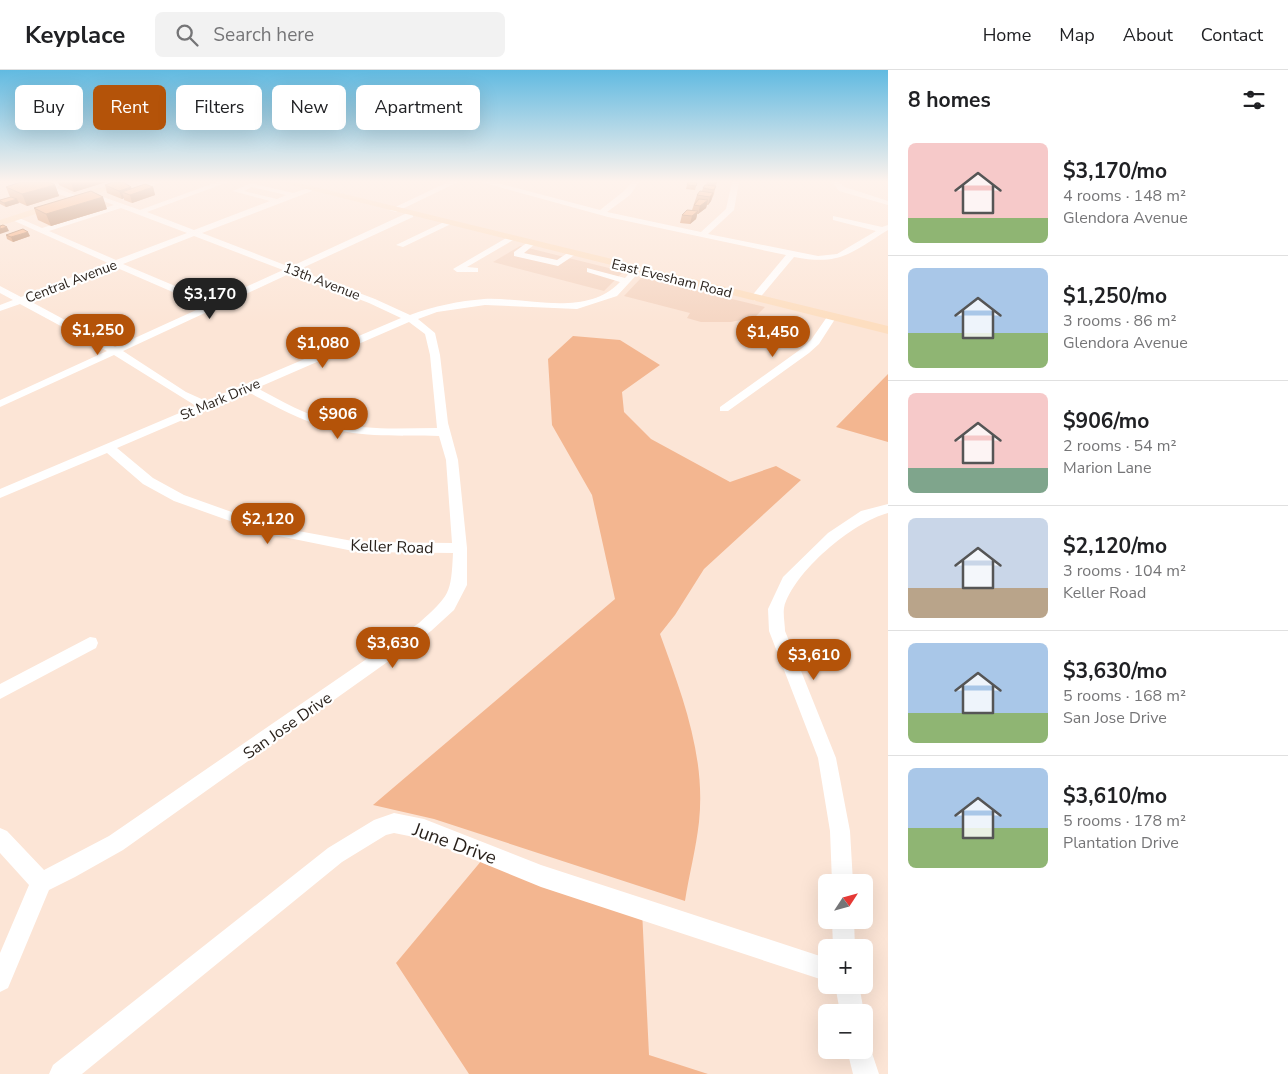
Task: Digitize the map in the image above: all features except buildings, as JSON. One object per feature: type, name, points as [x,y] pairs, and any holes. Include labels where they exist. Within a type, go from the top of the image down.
[{"type":"main road","name":"East Evesham Road","points":[[468,229],[888,330]]},
{"type":"street","points":[[37,229],[213,306]]},
{"type":"street","points":[[42,231],[49,229]]},
{"type":"street","name":"13th Avenue","points":[[185,229],[291,269],[411,318]]},
{"type":"street","name":"Central Avenue","points":[[0,308],[207,229]]},
{"type":"street","points":[[0,404],[291,269],[385,229]]},
{"type":"street","points":[[388,232],[393,229]]},
{"type":"street","points":[[400,245],[436,229]]},
{"type":"street","points":[[677,229],[791,255],[828,259],[854,248],[886,229]]},
{"type":"street","points":[[702,234],[708,229]]},
{"type":"street","points":[[475,270],[457,269],[511,239]]},
{"type":"street","points":[[530,244],[517,254],[558,263],[572,254]]},
{"type":"street","points":[[755,298],[791,255]]},
{"type":"street","name":"St Mark Drive","points":[[0,494],[204,405],[411,318],[436,310],[485,302],[577,306],[614,294],[638,269]]},
{"type":"street","points":[[590,270],[626,281]]},
{"type":"street","points":[[0,290],[115,351],[182,394],[204,405]]},
{"type":"street","points":[[724,409],[805,351],[815,342],[832,316]]},
{"type":"street","name":"San Jose Drive","points":[[41,882],[68,870],[116,843],[425,627],[448,606],[459,585],[460,548],[452,460],[445,432],[436,354],[430,333],[411,318]]},
{"type":"street","points":[[247,387],[306,417],[332,426],[362,430],[445,432]]},
{"type":"street","name":"Keller Road","points":[[108,447],[148,481],[179,498],[269,530],[358,547],[460,548]]},
{"type":"street","points":[[842,874],[840,831],[826,758],[777,631],[776,609],[788,581],[834,536],[866,514],[888,508]]},
{"type":"street","points":[[0,692],[90,643]]},
{"type":"street","name":"June Drive","points":[[62,1074],[335,855],[380,827],[394,823],[424,829],[542,876],[818,967]]},
{"type":"street","points":[[0,838],[41,882],[0,980]]},
{"type":"street","points":[[862,1059],[866,1074]]},
{"type":"shaded area","points":[[520,246],[621,271],[622,273],[604,291],[493,262]]},
{"type":"shaded area","points":[[641,278],[765,307],[755,317],[731,322],[701,322],[687,318],[690,313],[624,296]]},
{"type":"shaded area","points":[[573,336],[620,340],[660,365],[622,392],[624,412],[651,439],[730,482],[776,466],[801,480],[704,569],[675,615],[660,634],[684,703],[696,750],[699,773],[699,822],[685,901],[434,819],[373,805],[615,599],[592,495],[552,425],[548,359]]},
{"type":"shaded area","points":[[888,374],[888,442],[836,427]]},
{"type":"shaded area","points":[[487,854],[642,910],[649,1055],[708,1074],[469,1074],[396,963]]}]
